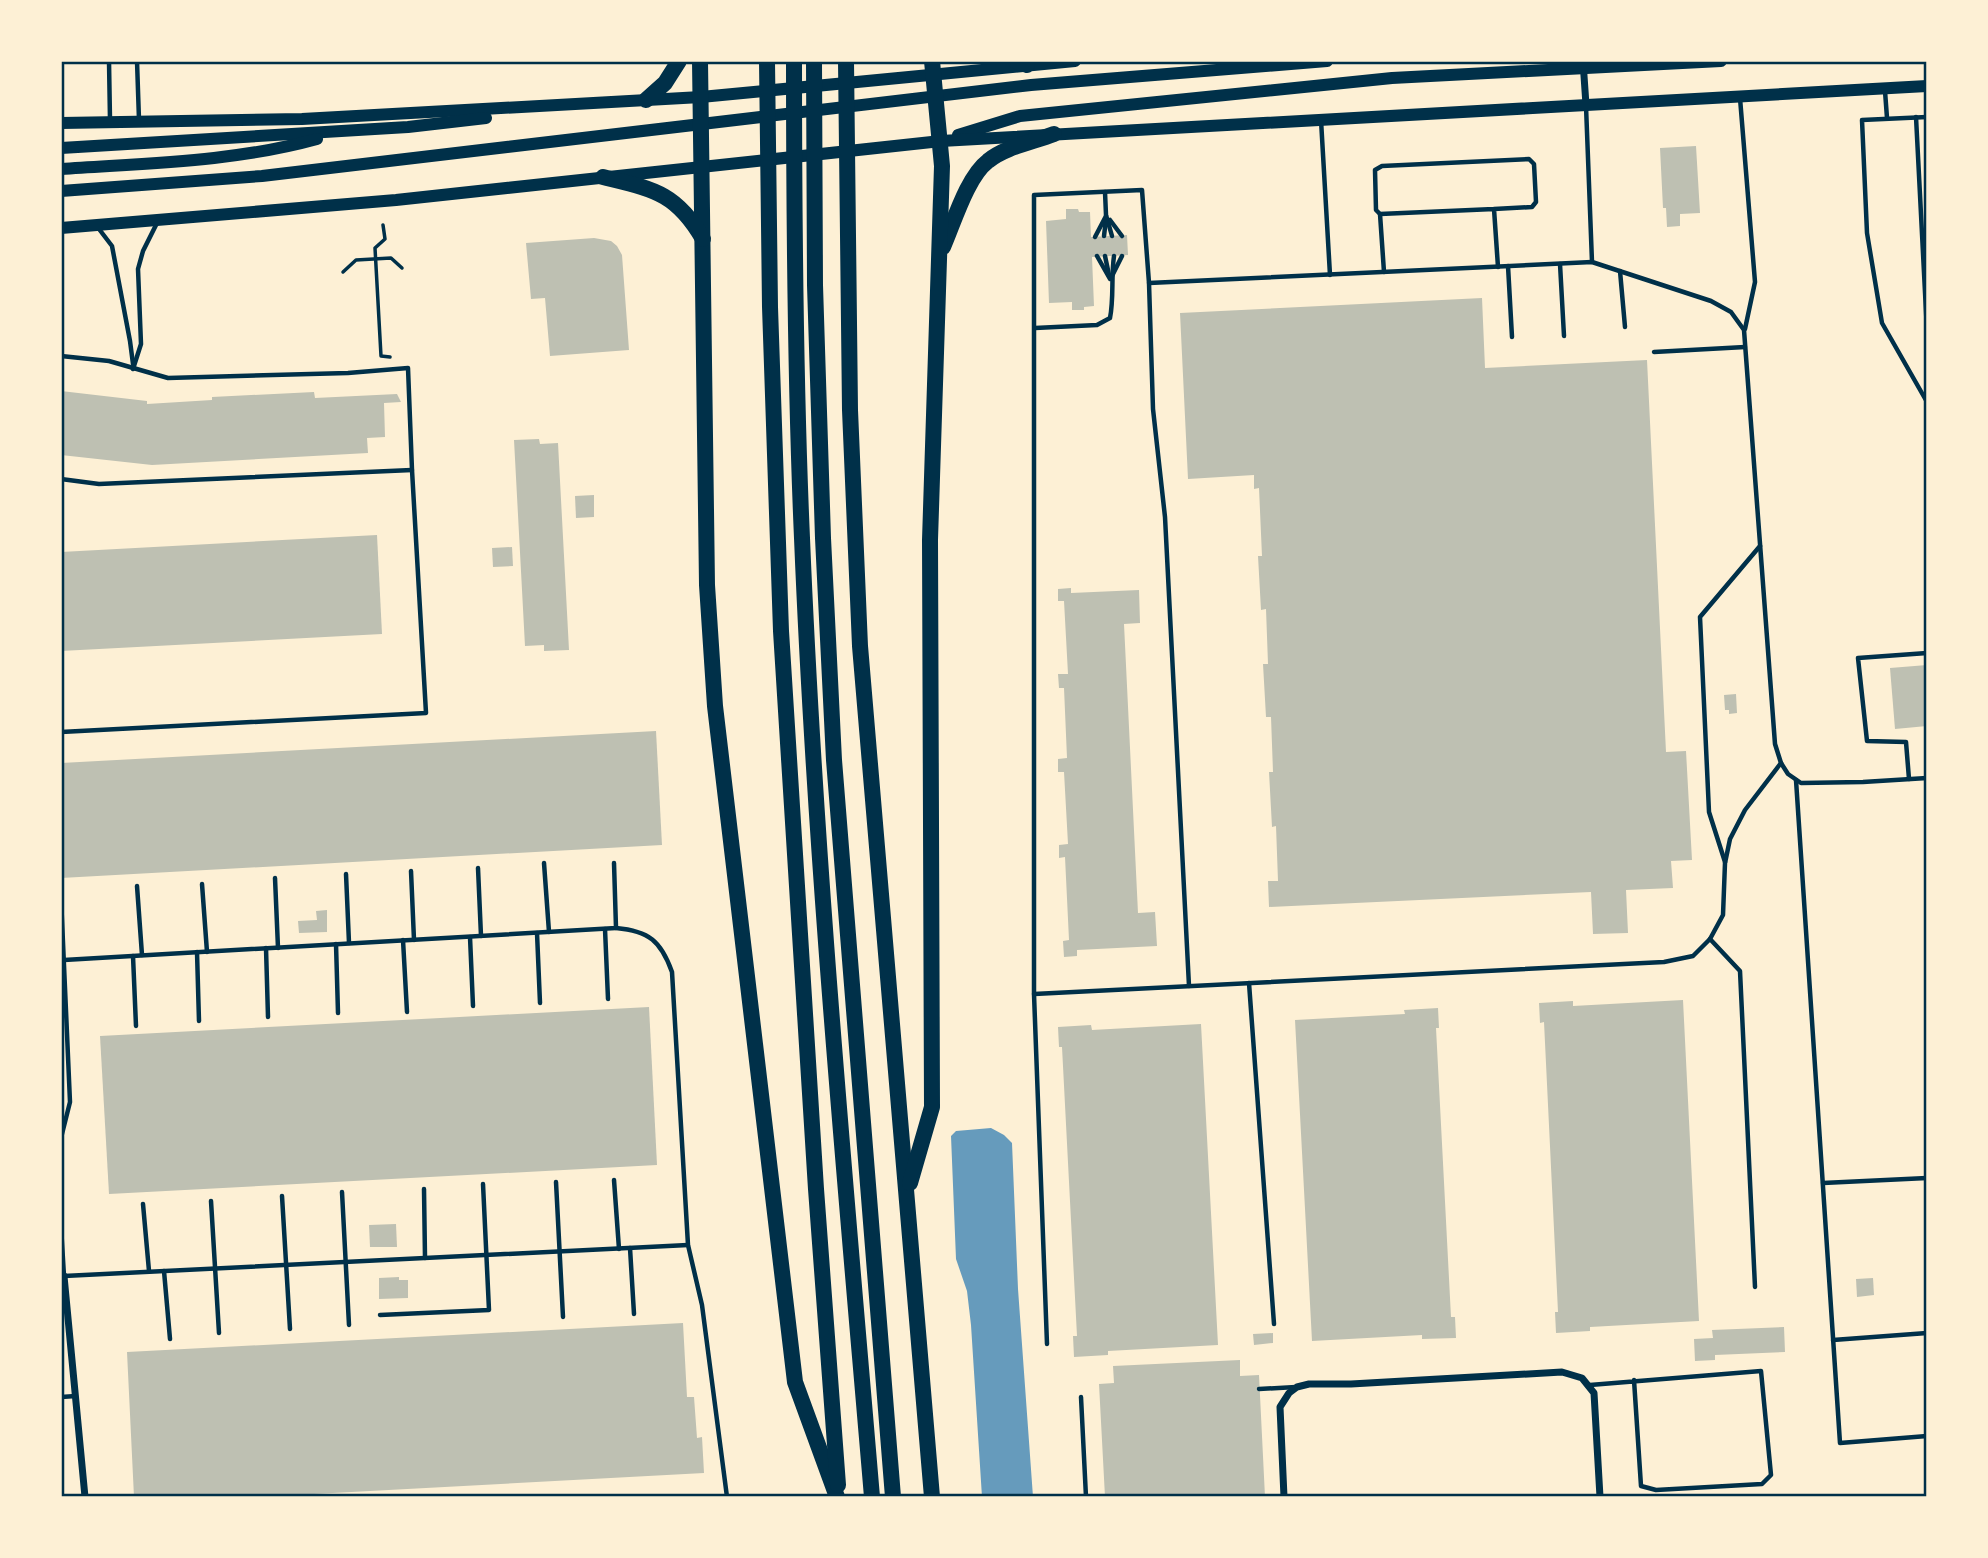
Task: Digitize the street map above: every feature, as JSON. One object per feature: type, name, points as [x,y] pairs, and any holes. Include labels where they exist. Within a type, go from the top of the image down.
[{"type":"highway","points":[[646,100],[665,83],[679,61]]},
{"type":"highway","points":[[700,61],[707,585],[715,706],[795,1382],[838,1497]]},
{"type":"highway","points":[[767,61],[768,194],[781,631],[838,1497]]},
{"type":"highway","points":[[794,61],[801,512],[814,763],[872,1497]]},
{"type":"highway","points":[[814,61],[813,192],[822,525],[834,760],[893,1497]]},
{"type":"highway","points":[[846,61],[850,410],[860,646],[932,1497]]},
{"type":"highway","points":[[907,1192],[932,1107],[930,540],[941,141],[932,67]]},
{"type":"highway","points":[[939,256],[974,177],[988,160],[1054,134]]},
{"type":"highway","points":[[603,177],[652,189],[664,196],[693,222],[703,240]]},
{"type":"main road","points":[[61,148],[408,127],[988,61]]},
{"type":"main road","points":[[61,123],[379,116],[701,97],[932,67],[1075,61]]},
{"type":"main road","points":[[61,191],[262,176],[1031,85],[1327,61]]},
{"type":"main road","points":[[941,141],[1020,116],[1392,78],[1721,61]]},
{"type":"main road","points":[[61,228],[396,200],[941,141],[1927,86]]},
{"type":"main road","points":[[61,169],[193,160],[266,150],[337,133],[379,116]]},
{"type":"street","points":[[1583,61],[1586,105]]},
{"type":"street","points":[[63,1276],[85,1497]]},
{"type":"street","points":[[1284,1497],[1280,1407],[1283,1400],[1297,1387],[1309,1384],[1562,1372],[1582,1378],[1594,1393],[1600,1497]]},
{"type":"lane","points":[[109,61],[110,122]]},
{"type":"lane","points":[[137,61],[139,121]]},
{"type":"lane","points":[[1885,88],[1886,118]]},
{"type":"lane","points":[[1740,96],[1755,282],[1744,330],[1775,744],[1788,774],[1801,783],[1927,778]]},
{"type":"lane","points":[[1586,105],[1592,262]]},
{"type":"lane","points":[[1916,117],[1927,331]]},
{"type":"lane","points":[[1927,117],[1861,120],[1867,233],[1882,323],[1927,402]]},
{"type":"lane","points":[[1321,120],[1330,275]]},
{"type":"lane","points":[[1380,214],[1532,207],[1536,202],[1534,164],[1529,159],[1382,166],[1375,170],[1376,210],[1380,214],[1384,272]]},
{"type":"lane","points":[[1047,1344],[1034,994],[1034,195],[1142,190],[1149,283],[1153,409],[1165,517],[1189,986]]},
{"type":"lane","points":[[1104,236],[1105,192]]},
{"type":"lane","points":[[1494,209],[1497,267]]},
{"type":"lane","points":[[1106,215],[1122,236]]},
{"type":"lane","points":[[1106,215],[1112,236]]},
{"type":"lane","points":[[1095,237],[1106,215]]},
{"type":"lane","points":[[133,369],[141,344],[138,269],[142,251],[158,221]]},
{"type":"lane","points":[[97,226],[111,246],[114,256],[131,341],[133,369]]},
{"type":"lane","points":[[1035,328],[1097,325],[1110,318],[1110,279],[1105,256]]},
{"type":"lane","points":[[1110,279],[1114,256]]},
{"type":"lane","points":[[1110,279],[1122,256]]},
{"type":"lane","points":[[1097,257],[1110,279]]},
{"type":"lane","points":[[1149,283],[1592,262],[1711,301],[1731,312],[1744,330]]},
{"type":"lane","points":[[1560,264],[1564,336]]},
{"type":"lane","points":[[1508,266],[1512,337]]},
{"type":"lane","points":[[1620,271],[1625,327]]},
{"type":"lane","points":[[1654,352],[1745,347]]},
{"type":"lane","points":[[61,356],[110,361],[168,378],[348,373],[408,368],[426,713],[61,732]]},
{"type":"lane","points":[[61,479],[99,484],[412,470]]},
{"type":"lane","points":[[1725,863],[1709,812],[1700,617],[1760,546]]},
{"type":"lane","points":[[1909,779],[1906,741],[1867,741],[1858,658],[1927,653]]},
{"type":"lane","points":[[1034,994],[1664,962],[1693,956],[1710,939],[1723,915],[1725,863],[1730,839],[1745,810],[1781,763]]},
{"type":"lane","points":[[1796,779],[1840,1443],[1927,1436]]},
{"type":"lane","points":[[544,863],[549,932]]},
{"type":"lane","points":[[614,863],[616,928]]},
{"type":"lane","points":[[478,868],[481,936]]},
{"type":"lane","points":[[411,872],[414,940]]},
{"type":"lane","points":[[346,874],[349,943]]},
{"type":"lane","points":[[275,878],[278,947]]},
{"type":"lane","points":[[202,884],[207,951]]},
{"type":"lane","points":[[137,886],[142,955]]},
{"type":"lane","points":[[61,897],[70,1102],[61,1138]]},
{"type":"lane","points":[[64,960],[616,928],[637,930],[653,939],[666,954],[672,972],[688,1245],[702,1305],[727,1497]]},
{"type":"lane","points":[[605,929],[608,999]]},
{"type":"lane","points":[[537,933],[540,1003]]},
{"type":"lane","points":[[470,937],[472,1006]]},
{"type":"lane","points":[[1710,939],[1740,971],[1755,1287]]},
{"type":"lane","points":[[403,940],[407,1012]]},
{"type":"lane","points":[[335,944],[338,1013]]},
{"type":"lane","points":[[266,948],[268,1017]]},
{"type":"lane","points":[[197,952],[199,1021]]},
{"type":"lane","points":[[133,956],[136,1026]]},
{"type":"lane","points":[[1249,983],[1274,1324]]},
{"type":"lane","points":[[1823,1183],[1927,1178]]},
{"type":"lane","points":[[614,1180],[619,1249]]},
{"type":"lane","points":[[556,1182],[563,1317]]},
{"type":"lane","points":[[380,1315],[489,1310],[483,1184]]},
{"type":"lane","points":[[424,1188],[425,1258]]},
{"type":"lane","points":[[342,1192],[349,1325]]},
{"type":"lane","points":[[282,1196],[290,1329]]},
{"type":"lane","points":[[211,1201],[219,1334]]},
{"type":"lane","points":[[143,1204],[149,1271]]},
{"type":"lane","points":[[61,1226],[63,1276],[688,1245]]},
{"type":"lane","points":[[630,1248],[634,1314]]},
{"type":"lane","points":[[164,1271],[170,1339]]},
{"type":"lane","points":[[1833,1340],[1927,1333]]},
{"type":"lane","points":[[1590,1385],[1634,1380],[1761,1371],[1771,1475],[1762,1484],[1656,1490],[1641,1486],[1634,1380]]},
{"type":"lane","points":[[1259,1389],[1297,1387]]},
{"type":"lane","points":[[61,1397],[76,1396]]},
{"type":"lane","points":[[1082,1397],[1086,1497]]},
{"type":"path","points":[[383,225],[385,239],[375,248],[381,356],[390,357]]},
{"type":"path","points":[[343,272],[356,260],[391,258],[402,268]]},
{"type":"water","points":[[991,1128],[1012,1143],[1018,1289],[1033,1497],[982,1497],[971,1325],[967,1291],[956,1259],[951,1136],[956,1131]]},
{"type":"building","points":[[1696,146],[1700,213],[1680,214],[1680,226],[1667,227],[1666,208],[1663,208],[1660,148]]},
{"type":"building","points":[[1066,209],[1090,212],[1091,237],[1127,235],[1128,255],[1092,257],[1094,306],[1084,307],[1084,310],[1072,310],[1072,302],[1049,303],[1046,221],[1066,219]]},
{"type":"building","points":[[594,238],[611,241],[622,255],[629,350],[550,356],[545,298],[531,299],[526,243]]},
{"type":"building","points":[[1482,298],[1485,368],[1647,360],[1666,752],[1686,751],[1692,860],[1671,861],[1673,888],[1626,890],[1628,933],[1593,934],[1591,892],[1269,907],[1268,881],[1278,881],[1276,826],[1272,827],[1269,772],[1273,772],[1271,717],[1266,717],[1263,664],[1268,664],[1266,609],[1261,610],[1258,556],[1262,556],[1259,488],[1254,489],[1254,475],[1188,479],[1180,313]]},
{"type":"building","points":[[61,391],[147,401],[147,404],[212,400],[212,397],[314,392],[315,398],[397,394],[401,402],[384,403],[385,437],[367,438],[368,453],[152,465],[61,455]]},
{"type":"building","points":[[539,439],[540,444],[558,443],[569,650],[544,651],[544,645],[525,646],[514,440]]},
{"type":"building","points":[[594,495],[594,517],[576,518],[575,496]]},
{"type":"building","points":[[377,535],[382,634],[61,651],[61,552]]},
{"type":"building","points":[[512,547],[513,566],[493,567],[492,548]]},
{"type":"building","points":[[1071,588],[1071,593],[1139,590],[1140,623],[1124,624],[1138,913],[1155,912],[1157,946],[1077,950],[1077,956],[1064,957],[1063,941],[1069,940],[1065,857],[1059,858],[1059,845],[1068,844],[1064,772],[1058,772],[1058,759],[1067,758],[1064,688],[1059,688],[1058,674],[1068,674],[1064,601],[1058,601],[1058,589]]},
{"type":"building","points":[[1927,665],[1927,726],[1895,729],[1890,668]]},
{"type":"building","points":[[1736,694],[1737,713],[1729,714],[1729,710],[1725,710],[1724,695]]},
{"type":"building","points":[[656,731],[662,845],[61,878],[61,763]]},
{"type":"building","points":[[327,910],[327,932],[299,933],[298,921],[317,920],[316,911]]},
{"type":"building","points":[[1683,1000],[1699,1321],[1590,1327],[1590,1331],[1556,1333],[1555,1312],[1558,1312],[1544,1022],[1540,1023],[1539,1003],[1573,1001],[1573,1006]]},
{"type":"building","points":[[649,1007],[657,1165],[109,1194],[100,1036]]},
{"type":"building","points":[[1438,1008],[1439,1028],[1436,1028],[1451,1317],[1455,1317],[1456,1338],[1422,1339],[1422,1335],[1312,1341],[1295,1020],[1405,1014],[1404,1010]]},
{"type":"building","points":[[1201,1024],[1218,1345],[1108,1351],[1108,1355],[1074,1357],[1073,1336],[1077,1336],[1062,1047],[1059,1047],[1058,1027],[1091,1025],[1092,1030]]},
{"type":"building","points":[[396,1224],[397,1247],[370,1247],[369,1225]]},
{"type":"building","points":[[399,1277],[399,1280],[408,1280],[408,1298],[379,1299],[379,1278]]},
{"type":"building","points":[[1873,1278],[1874,1295],[1857,1297],[1856,1279]]},
{"type":"building","points":[[683,1323],[687,1397],[694,1397],[697,1438],[702,1437],[704,1473],[258,1497],[134,1497],[127,1352]]},
{"type":"building","points":[[1784,1327],[1785,1352],[1715,1355],[1715,1360],[1695,1361],[1694,1339],[1713,1338],[1712,1330]]},
{"type":"building","points":[[1273,1333],[1273,1343],[1254,1345],[1253,1334]]},
{"type":"building","points":[[1240,1360],[1240,1376],[1259,1375],[1265,1497],[1105,1497],[1099,1384],[1114,1383],[1113,1366]]}]
